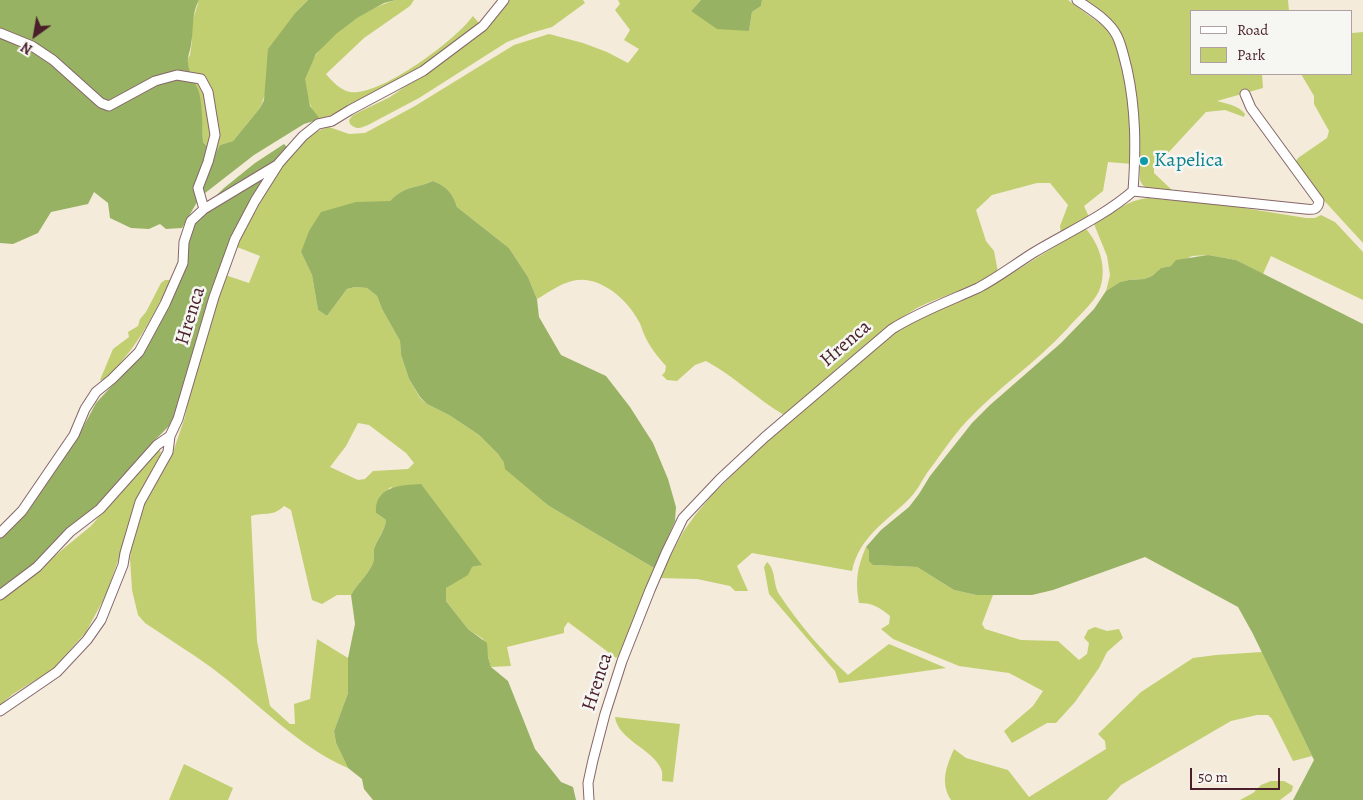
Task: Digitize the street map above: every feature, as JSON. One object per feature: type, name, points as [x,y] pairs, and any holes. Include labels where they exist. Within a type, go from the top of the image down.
[{"type":"street","name":"Hrenca","points":[[0,710],[57,672],[87,640],[101,620],[123,565],[140,502],[168,452],[170,436],[178,419],[214,297],[235,239],[255,201],[279,164],[302,136],[318,124],[332,121],[431,65],[482,26],[504,0]]},
{"type":"street","points":[[1077,0],[1108,23],[1117,35],[1123,51],[1133,98],[1135,121],[1136,158],[1133,191],[1315,210],[1319,201],[1251,108],[1245,94]]},
{"type":"street","points":[[0,33],[32,46],[53,60],[101,103],[109,106],[154,80],[177,75],[201,79],[208,92],[215,135],[208,162],[198,188],[204,209]]},
{"type":"street","points":[[0,533],[22,511],[74,435],[85,409],[96,392],[139,352],[165,304],[183,263],[184,242],[191,221],[204,209],[279,164]]},
{"type":"street","name":"Hrenca","points":[[589,800],[588,783],[605,714],[622,660],[662,560],[683,518],[720,479],[765,437],[892,328],[913,316],[1002,275],[1031,254],[1117,205],[1133,191]]},
{"type":"street","points":[[0,596],[37,567],[70,532],[100,510],[157,445],[170,436]]},
{"type":"green space","points":[[0,0],[199,0],[194,17],[188,63],[199,92],[203,142],[215,154],[220,145],[233,141],[260,108],[264,100],[268,49],[296,12],[308,0],[396,0],[384,3],[357,18],[336,34],[316,54],[305,79],[310,106],[320,119],[304,124],[254,155],[200,197],[182,228],[166,229],[160,224],[149,229],[131,228],[110,218],[108,203],[94,192],[88,204],[51,212],[38,233],[13,244],[0,243]]},
{"type":"green space","points":[[199,0],[308,0],[296,12],[260,108],[233,141],[220,145],[216,154],[203,142],[201,107],[187,60],[190,55],[192,41],[192,23]]},
{"type":"green space","points":[[396,0],[414,0],[410,6],[364,38],[326,74],[343,89],[350,92],[362,91],[391,80],[436,51],[473,16],[479,23],[446,51],[383,91],[340,112],[320,119],[314,113],[311,106],[305,84],[305,77],[310,64],[329,40],[355,19],[383,4]]},
{"type":"green space","points":[[509,0],[583,0],[585,3],[552,27],[507,42],[419,98],[368,125],[359,128],[350,124],[349,120],[353,115],[390,97],[472,41],[485,29]]},
{"type":"green space","points":[[618,0],[701,0],[691,11],[749,31],[752,12],[761,6],[762,0],[1068,0],[1106,28],[1118,50],[1131,112],[1132,164],[1108,162],[1103,191],[1084,206],[1089,217],[1061,234],[1060,226],[1068,205],[1050,183],[1037,183],[992,195],[976,210],[986,241],[994,251],[998,272],[977,283],[922,305],[895,322],[862,347],[784,415],[706,361],[695,365],[677,381],[667,380],[662,375],[665,372],[666,366],[651,347],[633,312],[619,296],[601,284],[582,280],[567,282],[537,299],[528,277],[509,248],[457,207],[448,191],[442,185],[433,181],[401,192],[390,201],[301,252],[312,275],[318,310],[327,316],[347,289],[355,287],[367,288],[377,296],[400,341],[401,355],[409,379],[420,398],[479,435],[498,454],[504,463],[549,506],[654,568],[622,653],[616,658],[568,622],[564,628],[564,633],[507,647],[511,666],[491,667],[483,639],[468,629],[446,601],[446,588],[472,567],[481,565],[391,487],[380,496],[376,513],[386,520],[374,549],[370,569],[351,595],[337,595],[322,604],[312,600],[291,510],[284,506],[272,513],[251,516],[257,641],[270,706],[290,724],[295,724],[294,704],[310,699],[317,639],[348,658],[348,693],[334,731],[336,743],[348,768],[294,736],[212,668],[145,623],[138,615],[132,590],[130,559],[132,542],[143,506],[172,455],[185,417],[193,377],[225,275],[249,283],[260,256],[237,247],[277,173],[295,149],[316,132],[329,127],[349,134],[365,133],[415,106],[514,45],[549,34],[583,43],[607,52],[628,63],[639,49],[624,40],[630,30],[615,10],[620,4]],"holes":[[[358,423],[369,425],[406,453],[414,463],[408,469],[373,471],[365,479],[358,480],[330,467],[346,446]]]},
{"type":"green space","points":[[701,0],[762,0],[761,6],[752,12],[749,31],[717,29],[691,11]]},
{"type":"green space","points":[[1084,0],[1288,0],[1289,10],[1190,10],[1190,75],[1262,75],[1263,88],[1217,101],[1239,109],[1245,114],[1244,117],[1225,110],[1206,112],[1154,168],[1154,173],[1174,192],[1150,190],[1140,180],[1138,112],[1125,46]]},
{"type":"green space","points":[[1363,32],[1363,243],[1319,195],[1299,169],[1296,161],[1327,138],[1329,131],[1314,104],[1314,96],[1302,75],[1353,75],[1353,33]]},
{"type":"green space","points":[[284,144],[288,148],[230,240],[177,412],[169,426],[153,442],[93,513],[14,581],[0,590],[0,537],[23,515],[80,433],[96,403],[145,350],[162,319],[183,273],[190,231],[198,213],[224,188],[255,163]]},
{"type":"green space","points":[[433,181],[442,185],[448,191],[457,207],[509,248],[528,277],[537,299],[539,317],[561,355],[606,376],[630,407],[653,443],[668,479],[676,507],[675,521],[654,568],[549,506],[505,469],[504,463],[498,454],[479,435],[449,415],[427,404],[420,397],[409,379],[401,355],[400,341],[377,296],[367,288],[355,287],[347,289],[327,316],[318,310],[312,275],[301,252],[309,231],[321,212],[356,202],[390,201],[405,190]]},
{"type":"green space","points":[[1148,198],[1225,205],[1306,218],[1315,218],[1321,215],[1335,222],[1363,252],[1363,300],[1271,256],[1263,274],[1236,260],[1208,255],[1192,256],[1171,266],[1161,268],[1152,276],[1120,282],[1106,291],[1110,275],[1107,256],[1094,224],[1127,204]]},
{"type":"green space","points":[[1085,228],[1095,242],[1101,258],[1102,283],[1096,296],[1043,353],[990,398],[961,428],[913,495],[874,532],[860,549],[852,571],[752,553],[737,566],[748,591],[735,591],[730,586],[697,579],[659,578],[683,532],[713,494],[768,440],[880,344],[905,325],[977,293]]},
{"type":"green space","points":[[1208,255],[1236,260],[1363,324],[1363,800],[1293,800],[1314,760],[1238,607],[1145,557],[1053,590],[1032,595],[976,595],[954,590],[917,567],[873,565],[869,561],[869,550],[866,547],[881,530],[909,507],[930,476],[972,423],[1061,343],[1094,309],[1106,291],[1120,282],[1152,276],[1161,268],[1171,266],[1176,260]]},
{"type":"green space","points":[[165,280],[171,280],[142,334],[114,370],[103,381],[100,380],[113,349],[129,337],[128,332],[138,326],[140,319],[146,312],[161,283]]},
{"type":"green space","points":[[157,449],[161,452],[158,462],[122,549],[106,595],[86,632],[52,670],[13,694],[0,705],[0,597],[18,586],[91,526]]},
{"type":"green space","points":[[421,484],[482,565],[472,567],[468,575],[446,588],[446,601],[468,629],[487,643],[491,667],[508,681],[535,749],[561,782],[573,787],[576,800],[373,800],[364,789],[362,779],[348,768],[336,743],[334,731],[348,693],[348,658],[355,624],[351,595],[372,565],[374,549],[385,524],[386,520],[376,513],[379,497],[384,492],[397,486]]},
{"type":"green space","points":[[866,547],[869,549],[873,565],[917,567],[954,590],[976,595],[993,595],[982,624],[985,629],[1021,640],[1058,641],[1079,660],[1087,654],[1089,643],[1084,638],[1088,630],[1095,627],[1107,631],[1119,629],[1123,638],[1107,652],[1099,668],[1075,702],[1056,723],[1047,723],[1012,743],[1004,731],[1033,706],[1043,691],[1009,673],[959,666],[893,639],[881,629],[889,624],[890,616],[876,606],[859,603],[858,575]]},
{"type":"green space","points":[[767,562],[772,569],[777,590],[786,605],[811,636],[848,675],[889,644],[946,668],[839,683],[835,671],[769,594],[764,567]]},
{"type":"green space","points":[[1262,652],[1312,756],[1293,761],[1272,719],[1268,715],[1257,715],[1231,721],[1121,785],[1107,800],[951,800],[948,794],[945,775],[954,749],[966,758],[1008,770],[1029,797],[1106,749],[1105,741],[1098,734],[1141,692],[1193,658]]},
{"type":"green space","points":[[615,717],[680,724],[673,782],[662,781],[662,770],[657,762],[622,732]]},
{"type":"green space","points":[[184,764],[233,788],[228,800],[169,800]]},
{"type":"green space","points":[[1271,781],[1284,781],[1293,786],[1292,791],[1280,800],[1240,800],[1253,793],[1261,785]]},
{"type":"place","name":"Kapelica","points":[[1144,161]]}]
